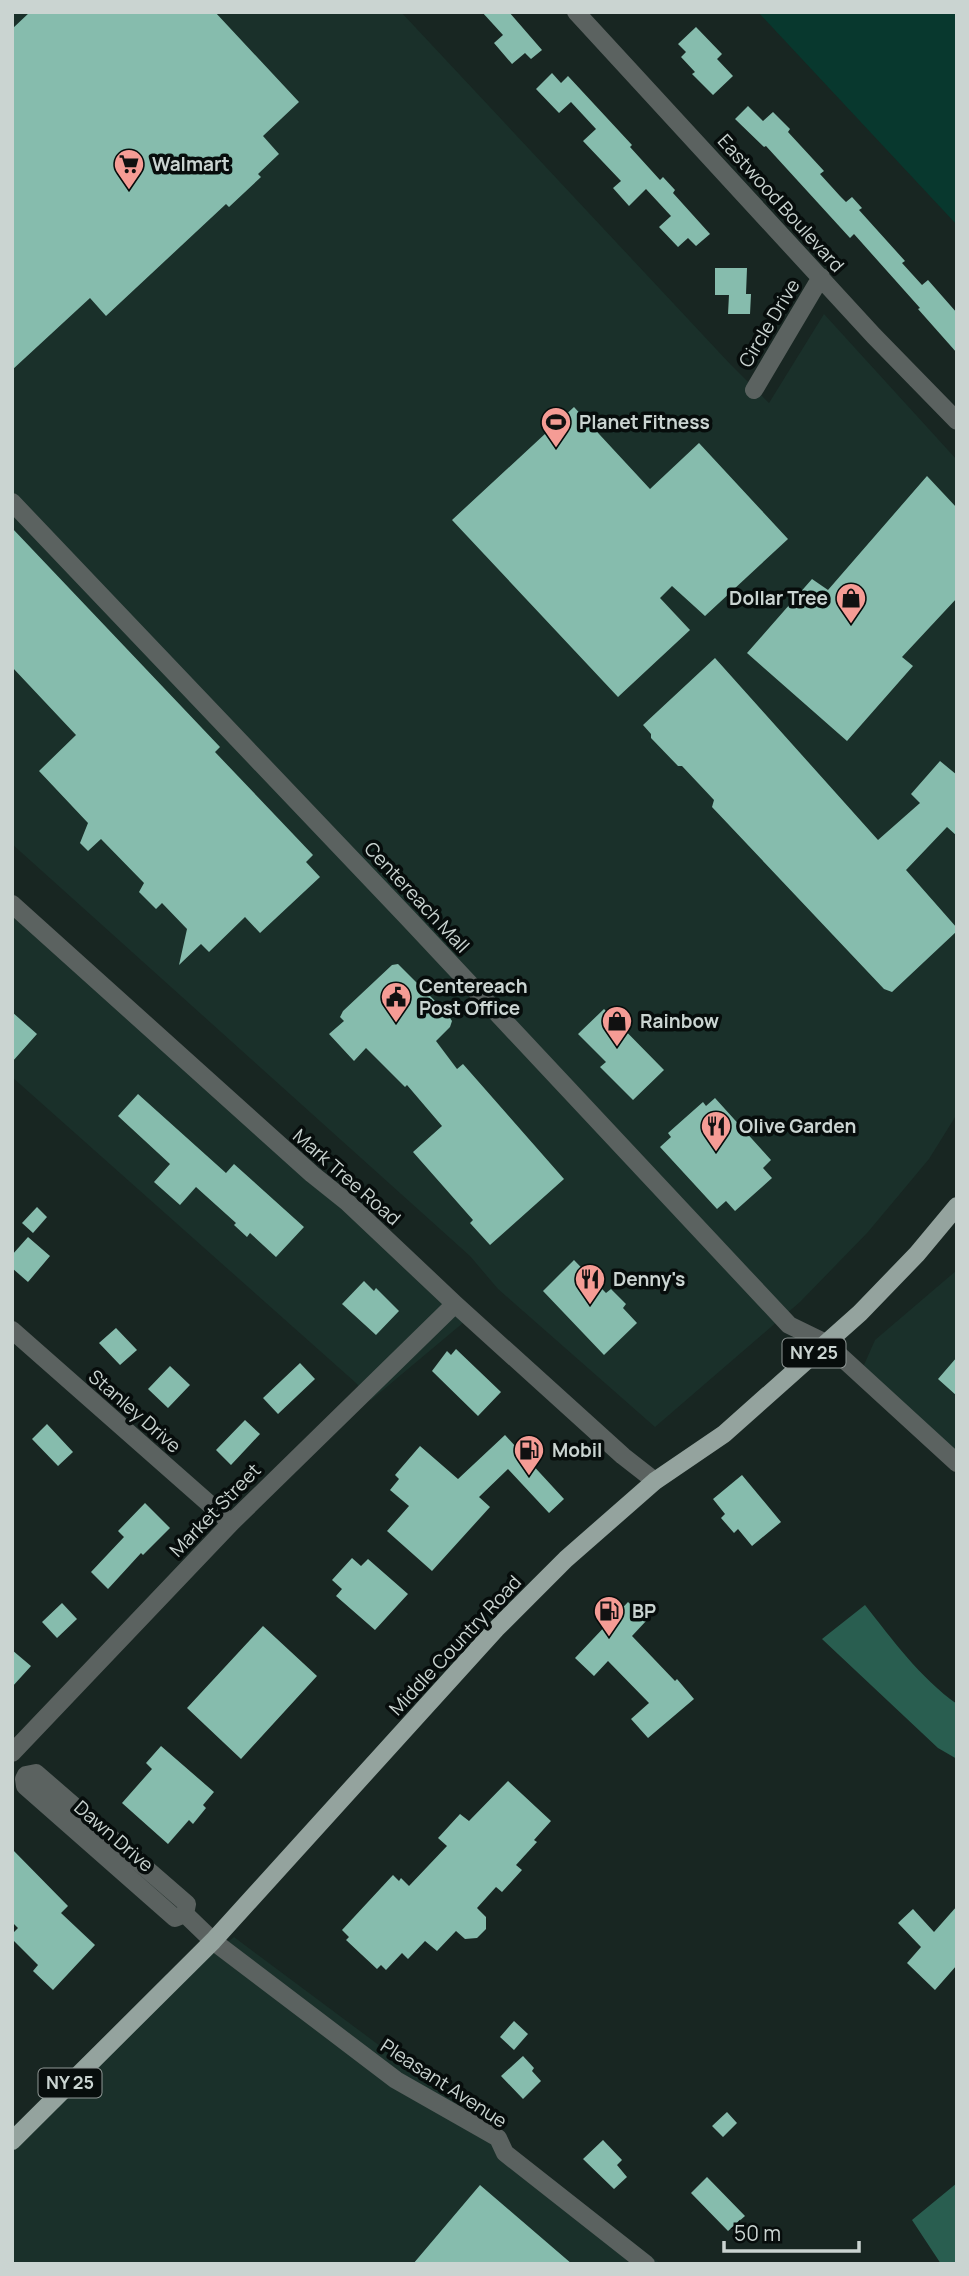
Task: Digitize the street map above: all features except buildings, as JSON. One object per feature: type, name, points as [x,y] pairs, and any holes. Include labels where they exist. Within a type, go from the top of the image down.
[{"type":"main road","name":"Middle Country Road","points":[[12,2141],[213,1941],[496,1629],[566,1559],[655,1481],[723,1434],[860,1313],[917,1254],[957,1206]]},
{"type":"street","name":"Eastwood Boulevard","points":[[576,12],[874,336],[957,421]]},
{"type":"street","name":"Circle Drive","points":[[754,390],[821,277]]},
{"type":"street","name":"Centereach Mall","points":[[12,502],[408,918],[786,1322],[826,1343],[957,1463]]},
{"type":"street","name":"Mark Tree Road","points":[[12,904],[312,1174],[347,1202],[623,1456],[655,1481]]},
{"type":"street","name":"Market Street","points":[[12,1753],[230,1523],[455,1304]]},
{"type":"street","name":"Stanley Drive","points":[[12,1331],[230,1523]]},
{"type":"street","name":"Dawn Drive","points":[[12,1762],[26,1775],[26,1786],[175,1918],[186,1914],[213,1941]]},
{"type":"street","name":"Pleasant Avenue","points":[[213,1941],[396,2081],[498,2138],[505,2153],[646,2264]]},
{"type":"shaded area","points":[[12,12],[401,12],[769,403],[824,314],[957,460],[957,1114],[929,1159],[868,1232],[800,1302],[655,1427],[498,1289],[470,1256],[12,844]]},
{"type":"shaded area","points":[[12,904],[470,1317],[371,1400],[356,1383],[12,1077]]},
{"type":"shaded area","points":[[957,1270],[957,1463],[860,1374],[875,1340]]},
{"type":"shaded area","points":[[234,1937],[419,2075],[661,2264],[12,2264],[12,2149],[211,1955]]},
{"type":"green space","points":[[758,12],[957,12],[957,225]]},
{"type":"green space","points":[[865,1605],[919,1670],[957,1704],[957,1759],[938,1748],[822,1639]]},
{"type":"green space","points":[[957,2183],[957,2264],[941,2264],[912,2220]]},
{"type":"place","name":"Walmart","points":[[129,191]]},
{"type":"place","name":"Planet Fitness","points":[[556,449]]},
{"type":"place","name":"Dollar Tree","points":[[851,625]]},
{"type":"place","name":"Centereach Post Office","points":[[396,1024]]},
{"type":"place","name":"Rainbow","points":[[617,1048]]},
{"type":"place","name":"Olive Garden","points":[[716,1153]]},
{"type":"place","name":"Denny's","points":[[590,1306]]},
{"type":"place","name":"Mobil","points":[[529,1477]]},
{"type":"place","name":"BP","points":[[609,1638]]}]
